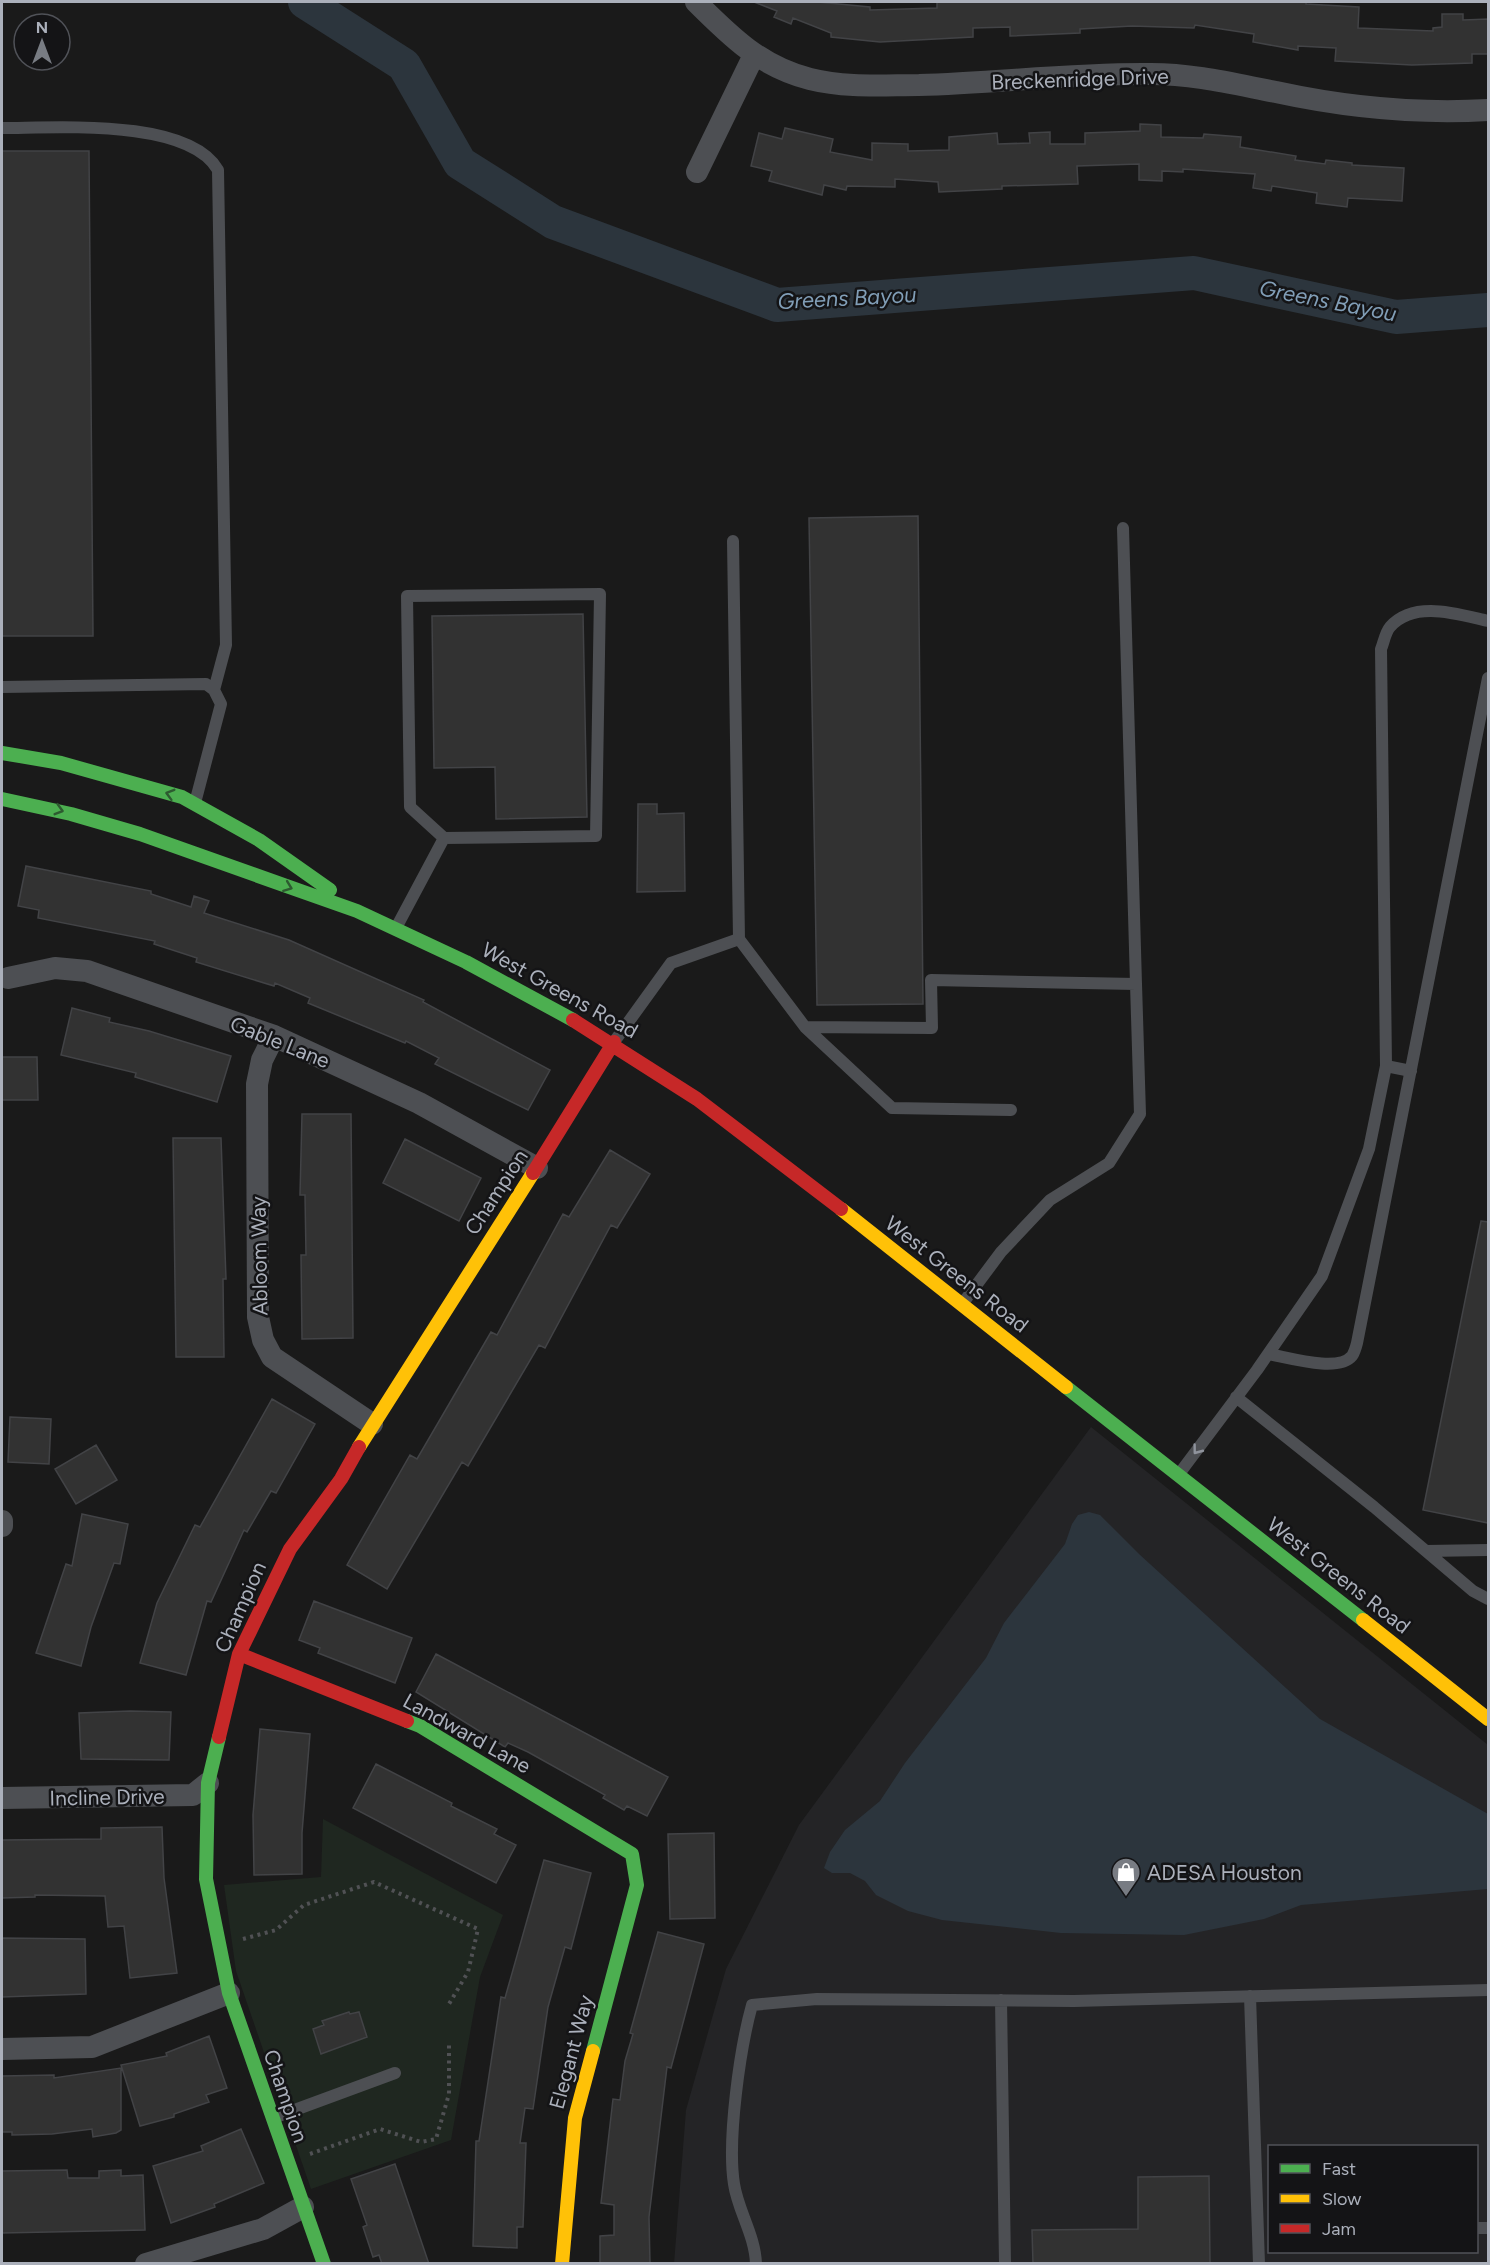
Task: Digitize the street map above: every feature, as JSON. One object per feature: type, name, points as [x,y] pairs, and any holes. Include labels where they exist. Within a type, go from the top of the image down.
[{"type":"street","name":"Breckenridge Drive","points":[[696,2],[725,33],[754,55],[775,66],[808,78],[850,85],[962,84],[1151,74],[1205,76],[1276,93],[1357,106],[1417,111],[1488,110]]},
{"type":"street","points":[[696,172],[754,55]]},
{"type":"street","name":"West Greens Road","points":[[2,753],[61,762],[182,797],[259,840],[366,915]]},
{"type":"street","name":"West Greens Road","points":[[2,799],[50,807],[123,828],[366,915],[456,956],[614,1042],[673,1080],[741,1130],[1178,1475],[1486,1711]]},
{"type":"street","name":"Gable Lane","points":[[8,978],[55,968],[87,971],[274,1036],[419,1103],[537,1168]]},
{"type":"street","name":"Abloom Way","points":[[274,1036],[262,1060],[257,1084],[258,1317],[263,1340],[272,1357],[372,1424]]},
{"type":"street","name":"Champion","points":[[324,2264],[229,1993],[206,1879],[208,1783],[238,1654],[290,1549],[341,1479],[372,1424],[537,1168],[614,1042]]},
{"type":"street","points":[[2,1521],[2,1526]]},
{"type":"street","name":"Landward Lane","points":[[238,1654],[420,1726],[632,1854]]},
{"type":"street","name":"Incline Drive","points":[[2,1798],[193,1795],[208,1783]]},
{"type":"street","name":"Elegant Way","points":[[562,2264],[575,2118],[637,1885],[632,1854]]},
{"type":"street","points":[[2,2049],[93,2047],[229,1993]]},
{"type":"street","points":[[146,2264],[263,2229],[303,2207]]},
{"type":"lane","points":[[2,128],[142,131],[201,150],[211,158],[218,170],[226,645],[214,690]]},
{"type":"lane","points":[[962,1304],[1001,1252],[1050,1200],[1109,1163],[1140,1114],[1123,528]]},
{"type":"lane","points":[[733,541],[739,939],[805,1027],[892,1108],[1011,1110]]},
{"type":"lane","points":[[600,594],[596,837],[444,838],[410,807],[407,596],[600,594]]},
{"type":"lane","points":[[1178,1475],[1268,1354],[1322,1276],[1370,1149],[1386,1066],[1381,649],[1388,629],[1401,617],[1422,610],[1488,621]]},
{"type":"lane","points":[[1268,1354],[1325,1364],[1341,1363],[1351,1357],[1358,1343],[1488,678]]},
{"type":"lane","points":[[2,687],[206,684],[214,690],[220,704],[195,804]]},
{"type":"lane","points":[[396,929],[444,838]]},
{"type":"lane","points":[[614,1042],[671,963],[739,939]]},
{"type":"lane","points":[[805,1027],[932,1028],[932,980],[1136,984]]},
{"type":"lane","points":[[1386,1066],[1411,1071]]},
{"type":"lane","points":[[1236,1397],[1473,1591],[1488,1599]]},
{"type":"lane","points":[[1426,1551],[1488,1550]]},
{"type":"lane","points":[[756,2264],[748,2228],[734,2184],[734,2130],[744,2032],[752,2005],[817,1999],[1001,2000],[1488,1990]]},
{"type":"lane","points":[[1250,1996],[1264,2229],[1259,2264]]},
{"type":"lane","points":[[1001,2000],[1005,2264]]},
{"type":"lane","points":[[272,2118],[396,2073]]},
{"type":"path","points":[[239,1940],[276,1930],[304,1905],[374,1882],[478,1929],[468,1972],[449,2004]]},
{"type":"path","points":[[306,2155],[380,2129],[421,2142],[436,2139],[449,2094],[449,2043]]},
{"type":"shaded area","name":"ADESA Houston","points":[[1091,1427],[1488,1745],[1488,2263],[674,2264],[686,2110],[726,1969],[799,1825]]},
{"type":"shaded area","points":[[1089,1512],[1100,1515],[1139,1554],[1320,1719],[1488,1814],[1488,1889],[1301,1905],[1264,1919],[1184,1935],[1061,1933],[942,1920],[908,1911],[876,1895],[865,1881],[850,1873],[832,1873],[824,1868],[830,1852],[845,1830],[880,1801],[905,1763],[986,1658],[1004,1623],[1065,1544],[1078,1515]]},
{"type":"shaded area","points":[[323,1819],[503,1915],[480,1977],[451,2140],[311,2189],[236,1971],[224,1885],[321,1877]]},
{"type":"building","points":[[754,2],[818,2],[870,7],[870,10],[937,8],[937,2],[1306,2],[1306,4],[1359,7],[1358,28],[1433,31],[1433,28],[1442,27],[1442,14],[1463,14],[1463,20],[1488,19],[1488,54],[1472,54],[1472,63],[1412,65],[1335,61],[1336,48],[1298,46],[1298,50],[1253,42],[1254,34],[1195,25],[1194,28],[1132,26],[1080,29],[1080,33],[1010,36],[1010,27],[973,28],[973,37],[880,42],[831,37],[831,33],[793,18],[791,24],[774,17],[777,11]]},
{"type":"building","points":[[1140,124],[1161,125],[1161,137],[1203,138],[1204,134],[1241,137],[1240,147],[1296,156],[1295,160],[1325,164],[1326,160],[1352,163],[1352,165],[1404,168],[1402,201],[1348,198],[1347,207],[1316,203],[1317,193],[1272,186],[1271,191],[1253,188],[1255,174],[1183,169],[1183,172],[1162,171],[1162,181],[1139,180],[1139,164],[1077,166],[1078,184],[1002,186],[1002,189],[939,192],[938,182],[895,179],[895,187],[847,186],[846,190],[824,185],[822,195],[769,181],[772,171],[751,166],[759,133],[782,139],[785,128],[833,139],[830,152],[872,160],[872,143],[908,144],[908,151],[949,150],[949,137],[997,133],[998,144],[1030,143],[1029,133],[1050,132],[1050,144],[1085,144],[1085,133],[1140,131]]},
{"type":"building","points":[[2,151],[89,151],[93,636],[2,636]]},
{"type":"building","points":[[918,516],[923,1004],[817,1005],[809,518]]},
{"type":"building","points":[[583,614],[587,817],[496,819],[495,767],[434,768],[432,616]]},
{"type":"building","points":[[638,804],[657,804],[657,814],[684,813],[685,891],[637,892]]},
{"type":"building","points":[[26,866],[151,891],[151,894],[191,907],[194,896],[209,901],[204,913],[289,940],[424,1000],[423,1002],[550,1070],[528,1110],[435,1064],[439,1058],[406,1041],[405,1043],[308,1003],[310,998],[275,983],[274,986],[196,962],[197,958],[154,944],[155,941],[38,918],[39,910],[18,906]]},
{"type":"building","points":[[72,1008],[110,1018],[109,1022],[149,1031],[231,1056],[217,1102],[135,1077],[136,1073],[61,1055]]},
{"type":"building","points":[[2,1057],[37,1057],[38,1100],[2,1100]]},
{"type":"building","points":[[302,1114],[351,1114],[353,1338],[302,1339],[301,1255],[306,1255],[305,1195],[300,1195]]},
{"type":"building","points":[[173,1138],[221,1138],[226,1279],[223,1279],[224,1357],[176,1357]]},
{"type":"building","points":[[405,1139],[481,1178],[459,1221],[383,1183]]},
{"type":"building","points":[[610,1150],[650,1174],[617,1228],[611,1225],[545,1348],[539,1345],[468,1466],[462,1462],[387,1589],[347,1565],[410,1455],[417,1459],[491,1332],[497,1335],[563,1214],[569,1217]]},
{"type":"building","points":[[1481,1221],[1488,1222],[1488,1523],[1423,1510]]},
{"type":"building","points":[[272,1399],[315,1424],[276,1493],[271,1491],[247,1532],[244,1530],[211,1602],[207,1601],[186,1675],[140,1663],[157,1603],[195,1525],[200,1527]]},
{"type":"building","points":[[10,1417],[51,1419],[49,1464],[8,1462]]},
{"type":"building","points":[[96,1445],[117,1480],[76,1504],[55,1469]]},
{"type":"building","points":[[82,1514],[128,1524],[120,1564],[114,1563],[91,1627],[81,1666],[36,1653],[66,1564],[72,1566]]},
{"type":"building","points":[[314,1601],[412,1638],[395,1683],[318,1653],[320,1648],[299,1640]]},
{"type":"building","points":[[436,1654],[668,1777],[647,1816],[627,1806],[624,1810],[603,1798],[605,1795],[528,1752],[508,1743],[505,1747],[416,1692]]},
{"type":"building","points":[[171,1712],[169,1760],[81,1759],[79,1713]]},
{"type":"building","points":[[260,1729],[310,1734],[302,1833],[302,1874],[254,1875],[253,1815]]},
{"type":"building","points":[[376,1764],[497,1829],[494,1834],[516,1845],[496,1883],[353,1808]]},
{"type":"building","points":[[162,1827],[164,1878],[177,1973],[130,1978],[124,1926],[108,1927],[105,1896],[35,1895],[35,1897],[2,1898],[2,1840],[101,1839],[101,1828]]},
{"type":"building","points":[[714,1833],[715,1918],[670,1919],[668,1834]]},
{"type":"building","points":[[544,1860],[591,1873],[571,1949],[565,1947],[548,2007],[533,2109],[525,2108],[520,2143],[526,2143],[523,2227],[517,2227],[517,2248],[473,2246],[476,2141],[479,2141],[501,1997],[505,1998]]},
{"type":"building","points":[[658,1932],[704,1944],[671,2068],[667,2067],[649,2217],[650,2264],[600,2264],[600,2236],[614,2235],[614,2205],[601,2203],[613,2099],[620,2100],[625,2061],[633,2034],[630,2033]]},
{"type":"building","points":[[2,1938],[85,1939],[86,1994],[2,1997]]},
{"type":"building","points":[[349,2012],[350,2014],[359,2012],[367,2037],[321,2054],[313,2029],[324,2025],[322,2021]]},
{"type":"building","points":[[209,2036],[227,2088],[206,2095],[209,2102],[174,2114],[174,2117],[140,2126],[121,2065],[167,2056],[166,2053]]},
{"type":"building","points":[[121,2068],[121,2130],[116,2133],[93,2137],[92,2129],[52,2134],[12,2135],[12,2132],[2,2132],[2,2076],[54,2075],[54,2078]]},
{"type":"building","points":[[241,2129],[264,2183],[214,2204],[215,2207],[171,2223],[153,2166],[203,2151],[201,2146]]},
{"type":"building","points":[[395,2164],[429,2264],[382,2264],[379,2255],[373,2257],[363,2227],[367,2225],[351,2179]]},
{"type":"building","points":[[67,2170],[68,2178],[99,2178],[99,2171],[121,2170],[121,2176],[143,2175],[145,2230],[2,2233],[2,2171]]},
{"type":"building","points":[[1209,2176],[1210,2264],[1033,2264],[1032,2230],[1138,2229],[1138,2177]]},
{"type":"waterway","name":"Greens Bayou","points":[[305,2],[404,65],[460,163],[553,222],[777,305],[1194,273],[1396,317],[1488,310]]},
{"type":"traffic: fast","points":[[2,753],[61,763],[182,797],[259,840],[330,890]]},
{"type":"traffic: fast","points":[[2,799],[71,814],[140,834],[357,911],[466,962],[573,1020]]},
{"type":"traffic: fast","points":[[1066,1387],[1363,1620]]},
{"type":"traffic: fast","points":[[407,1721],[420,1726],[632,1854],[637,1885],[593,2051]]},
{"type":"traffic: fast","points":[[219,1737],[208,1783],[206,1879],[229,1993],[324,2264]]},
{"type":"traffic: slow","points":[[359,1447],[533,1173]]},
{"type":"traffic: slow","points":[[841,1209],[1066,1387]]},
{"type":"traffic: slow","points":[[1363,1620],[1488,1719]]},
{"type":"traffic: slow","points":[[562,2264],[575,2118],[593,2051]]},
{"type":"traffic: jam","points":[[573,1020],[697,1099],[841,1209]]},
{"type":"traffic: jam","points":[[533,1173],[614,1042]]},
{"type":"traffic: jam","points":[[219,1737],[239,1654],[290,1549],[341,1479],[359,1447]]},
{"type":"traffic: jam","points":[[239,1654],[407,1721]]},
{"type":"place","name":"ADESA Houston","points":[[1126,1898]]}]
